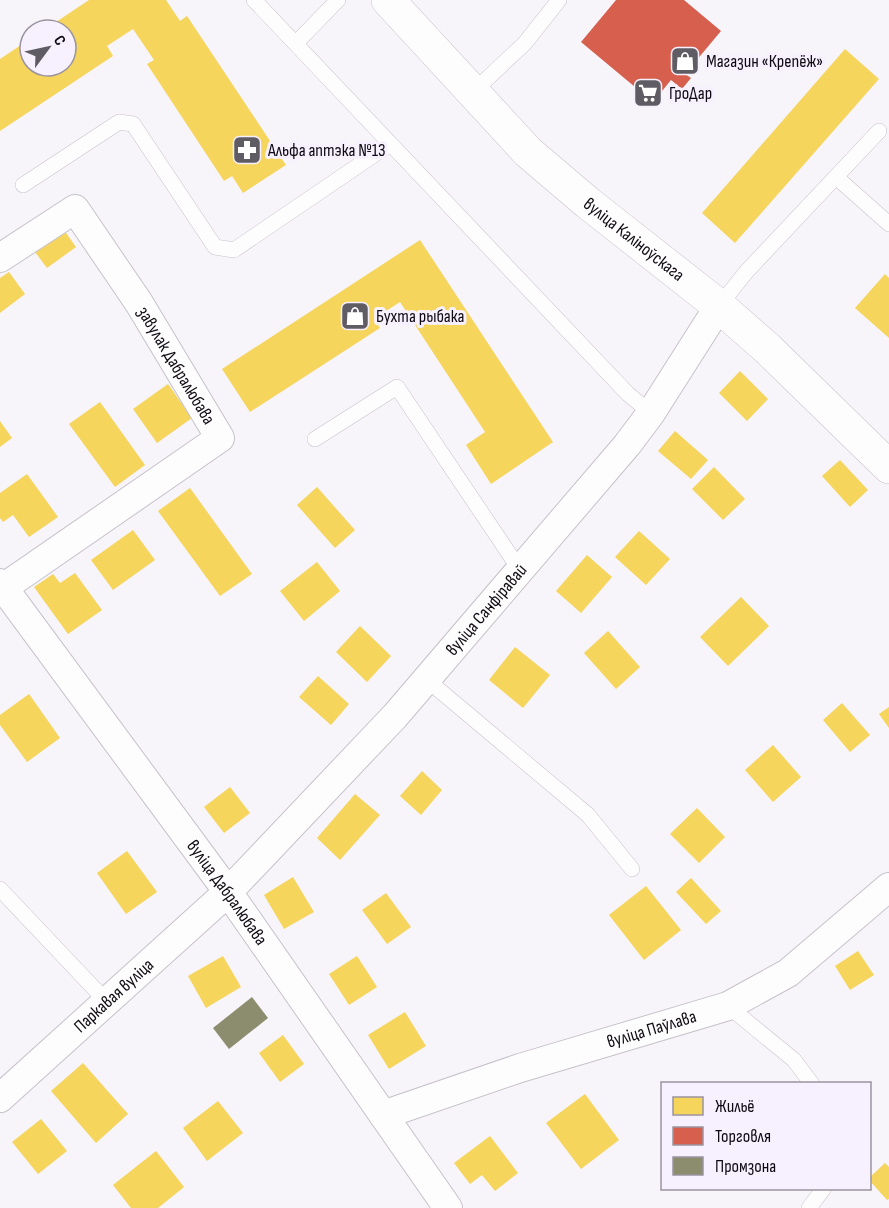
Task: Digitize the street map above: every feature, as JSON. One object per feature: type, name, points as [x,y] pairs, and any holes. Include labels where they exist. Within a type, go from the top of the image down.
[{"type":"main road","name":"вуліца Каліноўскага","points":[[388,0],[537,159],[588,203],[719,306],[768,349],[889,466]]},
{"type":"street","name":"завулак Дабралюбава","points":[[0,258],[75,209],[139,303],[220,438],[2,585]]},
{"type":"street","name":"вуліца Санфіравай","points":[[228,892],[395,716],[627,445],[651,413],[719,306]]},
{"type":"street","name":"вуліца Дабралюбава","points":[[2,585],[228,892],[448,1208]]},
{"type":"street","name":"вуліца Паўлава","points":[[383,1115],[520,1068],[728,1006],[788,973],[889,887]]},
{"type":"street","name":"Паркавая вуліца","points":[[0,1098],[228,892]]},
{"type":"lane","points":[[254,0],[628,394],[651,413]]},
{"type":"lane","points":[[296,43],[338,0]]},
{"type":"lane","points":[[474,92],[525,43],[559,0]]},
{"type":"lane","points":[[23,185],[119,122],[134,124],[215,247],[234,250],[390,144]]},
{"type":"lane","points":[[719,306],[747,271],[879,131]]},
{"type":"lane","points":[[836,177],[889,224]]},
{"type":"lane","points":[[315,439],[397,387],[520,570]]},
{"type":"lane","points":[[426,679],[588,815],[632,869]]},
{"type":"lane","points":[[0,889],[107,1002]]},
{"type":"lane","points":[[728,1006],[794,1060],[811,1082]]},
{"type":"lane","points":[[809,1208],[822,1190]]},
{"type":"building: Жильё","points":[[89,0],[166,0],[180,21],[187,16],[286,165],[243,193],[232,176],[224,181],[147,64],[154,60],[133,29],[107,46],[113,56],[0,131],[0,59],[18,47],[18,78],[78,78],[78,18],[62,18]]},
{"type":"building: Жильё","points":[[845,49],[879,79],[735,243],[702,213]]},
{"type":"building: Жильё","points":[[64,230],[76,247],[47,268],[35,252]]},
{"type":"building: Жильё","points":[[420,240],[553,442],[491,484],[466,445],[485,432],[400,302],[374,319],[380,328],[250,412],[222,369]]},
{"type":"building: Жильё","points":[[9,272],[25,294],[0,313],[0,278]]},
{"type":"building: Жильё","points":[[885,274],[889,278],[889,338],[855,308]]},
{"type":"building: Жильё","points":[[740,371],[768,399],[747,421],[719,393]]},
{"type":"building: Жильё","points":[[168,384],[192,418],[157,443],[133,409]]},
{"type":"building: Жильё","points":[[100,402],[145,465],[115,487],[69,424]]},
{"type":"building: Жильё","points":[[0,421],[12,438],[0,447]]},
{"type":"building: Жильё","points":[[675,431],[708,460],[691,479],[658,451]]},
{"type":"building: Жильё","points":[[840,460],[868,490],[850,507],[822,476]]},
{"type":"building: Жильё","points":[[714,467],[745,499],[723,520],[692,489]]},
{"type":"building: Жильё","points":[[27,474],[58,517],[29,537],[13,515],[3,522],[0,518],[0,493]]},
{"type":"building: Жильё","points":[[317,487],[355,530],[335,548],[297,505]]},
{"type":"building: Жильё","points":[[190,488],[252,574],[220,596],[158,511]]},
{"type":"building: Жильё","points":[[133,530],[155,560],[113,590],[91,560]]},
{"type":"building: Жильё","points":[[639,531],[670,559],[646,585],[615,557]]},
{"type":"building: Жильё","points":[[587,555],[612,577],[581,613],[556,591]]},
{"type":"building: Жильё","points":[[317,562],[340,591],[304,621],[280,591]]},
{"type":"building: Жильё","points":[[75,573],[102,610],[68,634],[34,587],[53,574],[60,583]]},
{"type":"building: Жильё","points":[[741,597],[769,626],[728,666],[700,637]]},
{"type":"building: Жильё","points":[[360,626],[391,656],[367,682],[336,652]]},
{"type":"building: Жильё","points":[[608,631],[640,667],[616,689],[584,653]]},
{"type":"building: Жильё","points":[[515,647],[550,675],[523,708],[489,680]]},
{"type":"building: Жильё","points":[[318,676],[349,704],[331,725],[299,697]]},
{"type":"building: Жильё","points":[[29,694],[60,738],[27,762],[0,725],[0,715]]},
{"type":"building: Жильё","points":[[842,703],[870,735],[850,752],[823,720]]},
{"type":"building: Жильё","points":[[889,707],[889,728],[879,714]]},
{"type":"building: Жильё","points":[[773,745],[801,777],[773,802],[745,770]]},
{"type":"building: Жильё","points":[[422,771],[442,790],[421,815],[400,796]]},
{"type":"building: Жильё","points":[[230,787],[250,813],[224,833],[204,807]]},
{"type":"building: Жильё","points":[[355,794],[380,815],[340,860],[317,838]]},
{"type":"building: Жильё","points":[[697,808],[725,837],[699,863],[670,834]]},
{"type":"building: Жильё","points":[[127,851],[157,892],[126,914],[97,873]]},
{"type":"building: Жильё","points":[[293,877],[314,912],[284,929],[264,895]]},
{"type":"building: Жильё","points":[[691,878],[721,911],[706,924],[676,892]]},
{"type":"building: Жильё","points":[[646,886],[681,930],[644,960],[609,915]]},
{"type":"building: Жильё","points":[[386,893],[411,927],[387,944],[362,910]]},
{"type":"building: Жильё","points":[[858,951],[874,975],[850,990],[835,966]]},
{"type":"building: Жильё","points":[[223,956],[241,987],[206,1008],[188,976]]},
{"type":"building: Жильё","points":[[357,956],[377,987],[349,1005],[329,974]]},
{"type":"building: Жильё","points":[[405,1012],[426,1046],[389,1069],[368,1035]]},
{"type":"building: Жильё","points":[[283,1035],[304,1064],[280,1082],[259,1053]]},
{"type":"building: Жильё","points":[[83,1063],[128,1114],[96,1143],[51,1091]]},
{"type":"building: Жильё","points":[[585,1094],[619,1140],[581,1169],[546,1123]]},
{"type":"building: Жильё","points":[[218,1101],[243,1133],[207,1161],[183,1128]]},
{"type":"building: Жильё","points":[[41,1119],[67,1151],[38,1174],[12,1142]]},
{"type":"building: Жильё","points":[[490,1136],[518,1173],[495,1191],[482,1175],[470,1184],[454,1163]]},
{"type":"building: Жильё","points":[[156,1151],[184,1187],[158,1208],[131,1208],[113,1185]]},
{"type":"building: Жильё","points":[[885,1163],[889,1167],[889,1199],[887,1200],[871,1182],[871,1176]]},
{"type":"building: Торговля","points":[[616,0],[684,0],[721,31],[685,74],[691,78],[682,89],[671,80],[653,102],[581,42]]},
{"type":"building: Промзона","points":[[252,997],[268,1018],[229,1049],[213,1028]]},
{"type":"place","name":"Магазин «Крепёж»","points":[[685,61]]},
{"type":"place","name":"ГроДар","points":[[648,93]]},
{"type":"place","name":"Альфа аптэка №13","points":[[247,150]]},
{"type":"place","name":"Бухта рыбака","points":[[355,316]]}]
